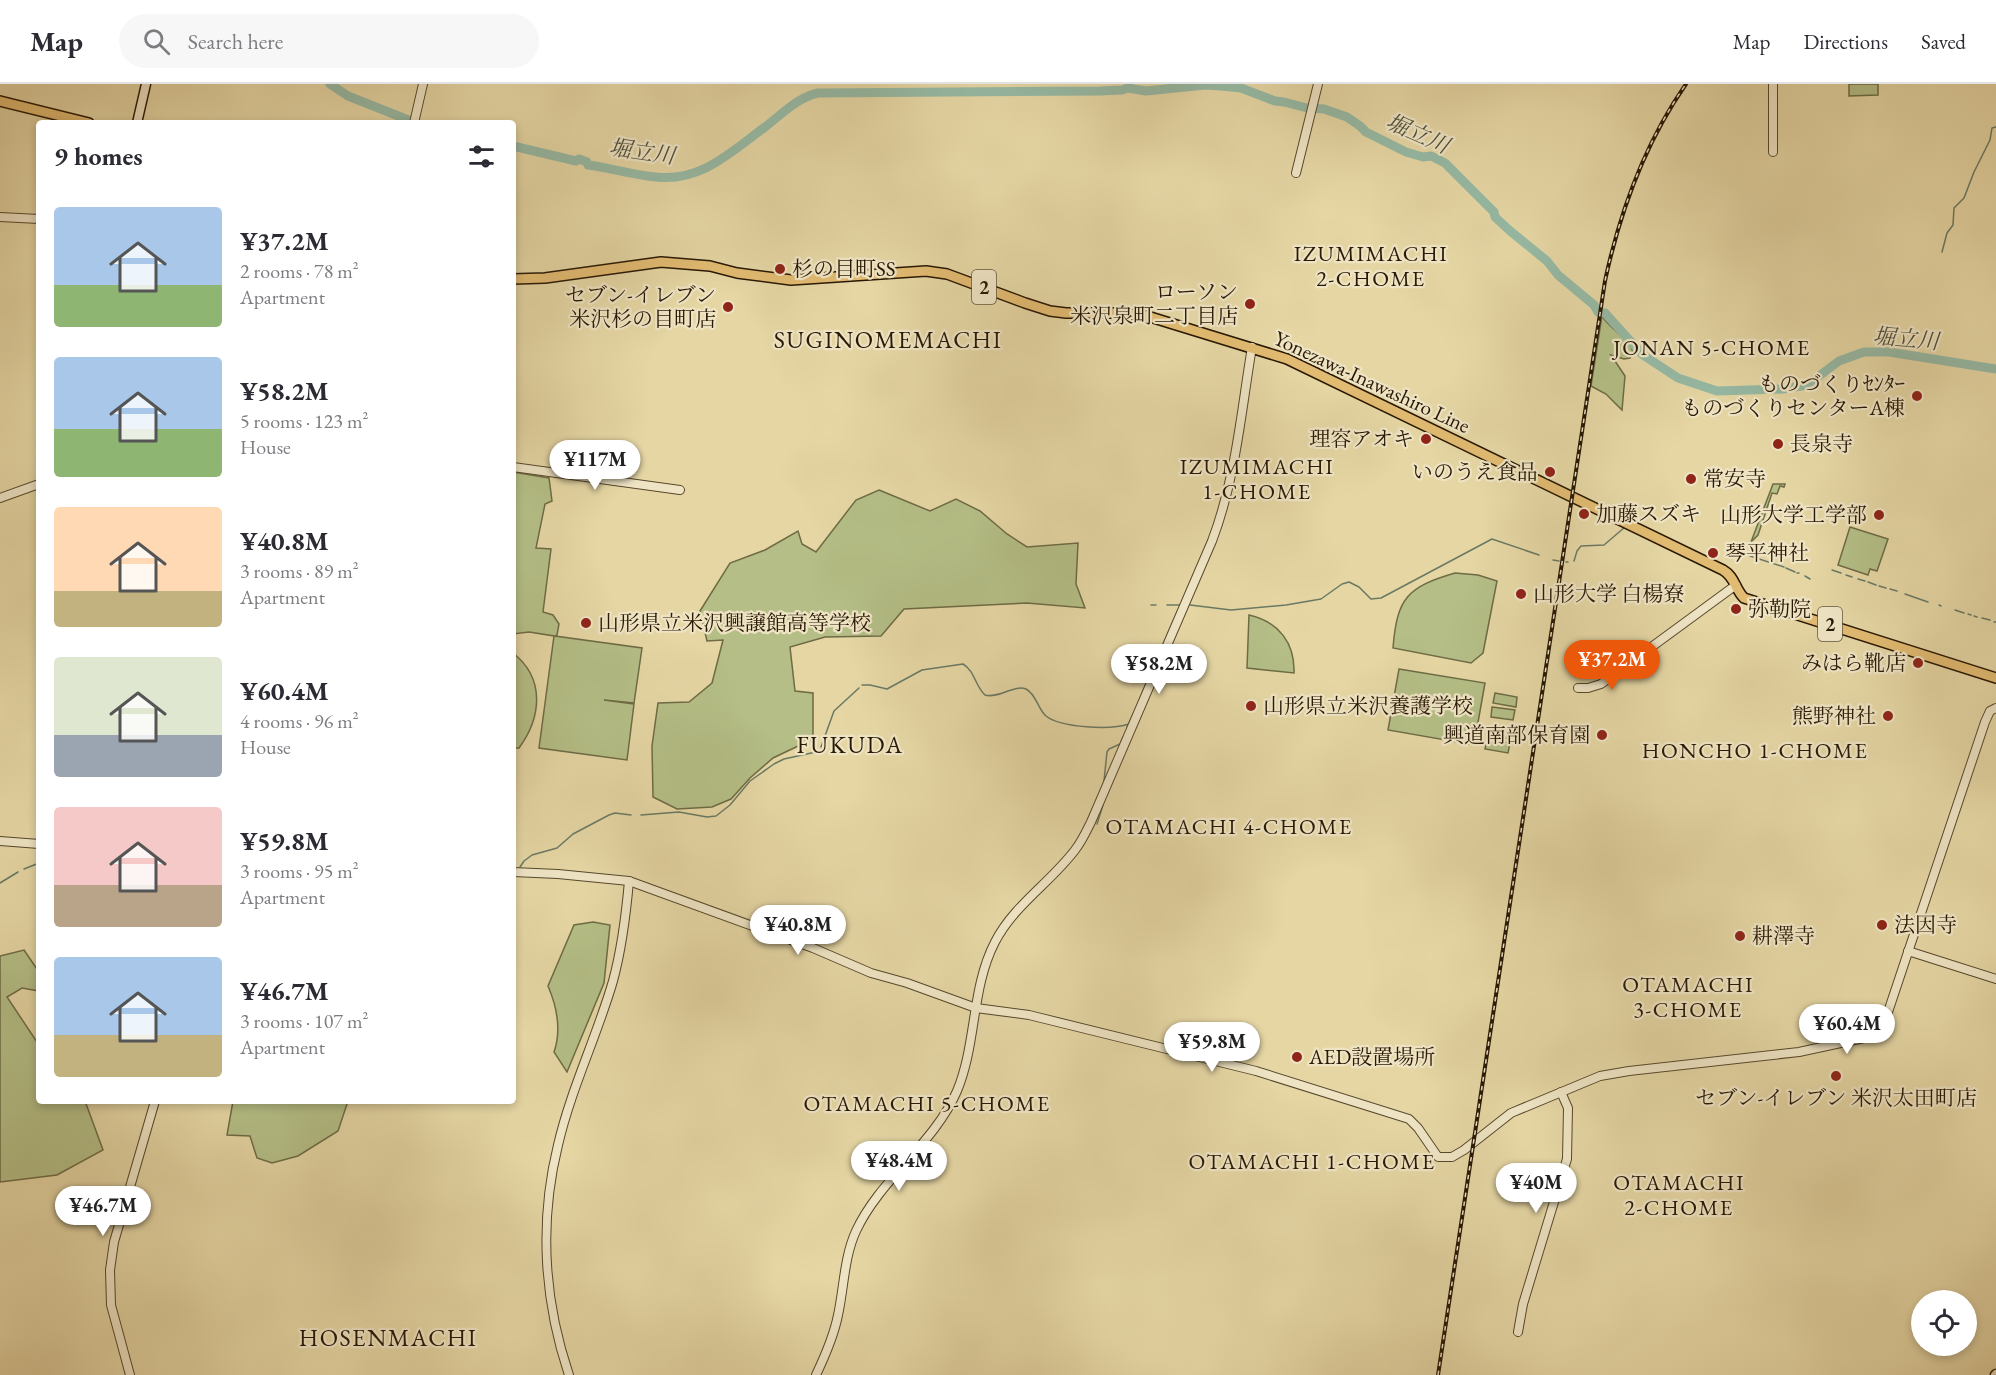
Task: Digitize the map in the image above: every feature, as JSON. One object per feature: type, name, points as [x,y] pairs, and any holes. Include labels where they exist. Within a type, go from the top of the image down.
[{"type":"main road","points":[[138,120],[146,84]]},
{"type":"main road","points":[[0,101],[77,120]]},
{"type":"main road","name":"Yonezawa-Inawashiro Line","points":[[516,279],[546,278],[661,262],[710,266],[736,273],[791,280],[912,270],[947,274],[1025,303],[1066,314],[1147,316],[1252,346],[1287,359],[1709,563],[1728,573],[1744,598],[1996,678]]},
{"type":"street","points":[[415,120],[423,84]]},
{"type":"street","points":[[1296,173],[1318,84]]},
{"type":"street","points":[[1773,84],[1773,152]]},
{"type":"street","points":[[0,217],[36,219]]},
{"type":"street","points":[[816,1375],[836,1326],[843,1279],[856,1231],[869,1208],[933,1129],[951,1103],[962,1076],[984,967],[1001,932],[1014,913],[1076,850],[1091,822],[1212,541],[1231,478],[1252,346]]},
{"type":"street","points":[[516,467],[680,490]]},
{"type":"street","points":[[0,498],[36,485]]},
{"type":"street","points":[[1578,688],[1600,684],[1736,585]]},
{"type":"street","points":[[516,872],[569,874],[629,882],[813,948],[871,973],[907,982],[976,1008],[1029,1015],[1245,1068],[1402,1116],[1414,1123],[1435,1154],[1443,1158],[1459,1154],[1511,1113],[1611,1073],[1799,1052],[1874,1036],[1878,1033],[1883,1027],[1985,722],[1990,711],[1996,708]]},
{"type":"street","points":[[0,841],[36,844]]},
{"type":"street","points":[[569,1375],[550,1299],[546,1252],[548,1201],[563,1124],[617,965],[624,930],[629,882]]},
{"type":"street","points":[[1908,951],[1996,978]]},
{"type":"street","points":[[1518,1332],[1523,1304],[1567,1159],[1568,1108],[1561,1092]]},
{"type":"street","points":[[130,1375],[111,1305],[110,1270],[114,1242],[153,1104]]},
{"type":"green space","points":[[1849,84],[1878,84],[1878,95],[1849,96]]},
{"type":"green space","points":[[1602,316],[1628,342],[1633,352],[1630,358],[1624,359],[1611,355],[1625,376],[1622,410],[1606,394],[1591,386]]},
{"type":"green space","points":[[516,472],[549,478],[552,501],[545,504],[536,548],[551,549],[543,612],[553,615],[559,624],[555,636],[642,648],[634,703],[604,700],[634,704],[627,760],[539,748],[554,636],[529,632],[516,634]]},
{"type":"green space","points":[[1773,484],[1785,484],[1784,487],[1780,486],[1777,494],[1772,493],[1758,535],[1751,542]]},
{"type":"green space","points":[[879,490],[930,511],[956,499],[980,511],[1007,534],[1027,547],[1078,543],[1076,584],[1085,608],[1027,603],[904,609],[881,636],[825,637],[790,647],[795,691],[813,693],[813,739],[773,758],[731,799],[712,807],[677,809],[653,797],[652,746],[658,703],[689,702],[712,683],[723,640],[707,641],[700,611],[730,563],[765,550],[798,531],[802,544],[816,552],[856,500]]},
{"type":"green space","points":[[1850,527],[1888,539],[1877,571],[1870,569],[1868,575],[1838,565]]},
{"type":"green space","points":[[1455,573],[1478,575],[1497,581],[1483,653],[1471,663],[1393,648],[1398,617],[1408,597],[1426,584]]},
{"type":"green space","points":[[1249,615],[1269,623],[1283,635],[1292,652],[1294,673],[1247,668]]},
{"type":"green space","points":[[516,656],[524,663],[531,675],[537,699],[532,724],[519,748],[516,748]]},
{"type":"green space","points":[[1399,669],[1485,683],[1474,745],[1388,730]]},
{"type":"green space","points":[[1495,693],[1517,697],[1516,707],[1493,703]]},
{"type":"green space","points":[[1492,707],[1515,710],[1513,720],[1491,717]]},
{"type":"green space","points":[[1489,726],[1511,729],[1510,739],[1487,736]]},
{"type":"green space","points":[[1487,739],[1510,743],[1508,753],[1485,749]]},
{"type":"green space","points":[[593,922],[610,925],[604,983],[567,1072],[554,1052],[558,1027],[554,1002],[548,986],[574,925]]},
{"type":"green space","points":[[24,950],[36,968],[36,990],[22,988],[7,997],[36,1040],[36,1104],[86,1104],[103,1150],[57,1175],[0,1182],[0,956]]},
{"type":"green space","points":[[232,1104],[347,1104],[338,1131],[298,1156],[272,1163],[257,1158],[250,1136],[227,1135]]},
{"type":"waterway","name":"堀立川","points":[[330,84],[348,96],[408,120]]},
{"type":"waterway","name":"堀立川","points":[[516,147],[576,161],[579,159],[587,162],[588,165],[647,176],[672,177],[687,175],[715,163],[797,102],[818,93],[1100,91],[1128,88],[1146,91],[1205,85],[1241,88],[1275,101],[1324,109],[1347,117],[1366,132],[1406,152],[1423,157],[1431,156],[1445,163],[1494,212],[1495,217],[1547,261],[1558,275],[1594,305],[1598,312],[1605,313],[1643,355],[1678,378],[1717,391],[1783,389],[1807,385],[1839,361],[1864,352],[1889,352],[1996,369]]},
{"type":"waterway","points":[[1942,252],[1947,233],[1953,225],[1954,208],[1964,198],[1990,140],[1992,128],[1996,127]]},
{"type":"waterway","points":[[1574,561],[1581,546],[1604,545],[1625,527]]},
{"type":"waterway","points":[[1190,605],[1231,610],[1286,605],[1321,599],[1342,584],[1349,582],[1359,587],[1371,599],[1381,598],[1492,539],[1539,555]]},
{"type":"waterway","points":[[1750,556],[1784,567]]},
{"type":"waterway","points":[[1553,560],[1559,561]]},
{"type":"waterway","points":[[1786,568],[1795,572]]},
{"type":"waterway","points":[[1832,570],[1841,573]]},
{"type":"waterway","points":[[1846,575],[1852,577]]},
{"type":"waterway","points":[[1805,576],[1810,579]]},
{"type":"waterway","points":[[1858,579],[1865,581]]},
{"type":"waterway","points":[[1868,582],[1876,585]]},
{"type":"waterway","points":[[1879,586],[1886,588]]},
{"type":"waterway","points":[[1890,589],[1897,591]]},
{"type":"waterway","points":[[1905,594],[1928,602]]},
{"type":"waterway","points":[[1151,605],[1156,605]]},
{"type":"waterway","points":[[1167,605],[1181,605]]},
{"type":"waterway","points":[[1158,656],[1178,610]]},
{"type":"waterway","points":[[1955,610],[1964,613]]},
{"type":"waterway","points":[[1982,618],[1990,620]]},
{"type":"waterway","points":[[862,685],[887,689],[922,670],[963,664],[985,695],[995,695],[1017,688],[1026,689],[1032,694],[1043,713],[1053,720],[1086,727],[1129,724]]},
{"type":"waterway","points":[[1138,703],[1153,667]]},
{"type":"waterway","points":[[821,747],[834,711],[859,688]]},
{"type":"waterway","points":[[1127,727],[1136,708]]},
{"type":"waterway","points":[[1104,781],[1107,752],[1120,744],[1123,737]]},
{"type":"waterway","points":[[641,815],[679,812],[707,817],[716,816],[730,805],[750,781],[774,764],[784,759],[816,752]]},
{"type":"waterway","points":[[1097,824],[1103,805]]},
{"type":"waterway","points":[[520,867],[532,855],[557,848],[573,834],[609,815],[615,813],[631,815]]},
{"type":"waterway","points":[[24,869],[36,864]]},
{"type":"waterway","points":[[0,883],[18,872]]},
{"type":"railway","points":[[1438,1375],[1605,281],[1618,229],[1636,178],[1658,130],[1686,84]]},
{"type":"place","name":"杉の目町SS","points":[[780,269]]},
{"type":"place","name":"ローソン 米沢泉町二丁目店","points":[[1250,304]]},
{"type":"place","name":"セブン-イレブン 米沢杉の目町店","points":[[728,307]]},
{"type":"place","name":"ものづくりｾﾝﾀｰ ものづくりセンターA棟","points":[[1917,396]]},
{"type":"place","name":"理容アオキ","points":[[1426,439]]},
{"type":"place","name":"長泉寺","points":[[1778,444]]},
{"type":"place","name":"いのうえ食品","points":[[1550,472]]},
{"type":"place","name":"常安寺","points":[[1691,479]]},
{"type":"place","name":"加藤スズキ","points":[[1584,514]]},
{"type":"place","name":"山形大学工学部","points":[[1879,515]]},
{"type":"place","name":"琴平神社","points":[[1713,553]]},
{"type":"place","name":"山形大学 白楊寮","points":[[1521,594]]},
{"type":"place","name":"弥勒院","points":[[1736,609]]},
{"type":"place","name":"山形県立米沢興譲館高等学校","points":[[586,623]]},
{"type":"place","name":"みはら靴店","points":[[1918,663]]},
{"type":"place","name":"山形県立米沢養護学校","points":[[1251,706]]},
{"type":"place","name":"熊野神社","points":[[1888,716]]},
{"type":"place","name":"興道南部保育園","points":[[1602,735]]},
{"type":"place","name":"法因寺","points":[[1882,925]]},
{"type":"place","name":"耕澤寺","points":[[1740,936]]},
{"type":"place","name":"AED設置場所","points":[[1297,1057]]},
{"type":"place","name":"セブン-イレブン 米沢太田町店","points":[[1836,1076]]},
{"type":"district","name":"IZUMIMACHI 2-CHOME","points":[[1371,266]]},
{"type":"district","name":"SUGINOMEMACHI","points":[[888,340]]},
{"type":"district","name":"JONAN 5-CHOME","points":[[1712,347]]},
{"type":"district","name":"IZUMIMACHI 1-CHOME","points":[[1257,478]]},
{"type":"district","name":"FUKUDA","points":[[850,745]]},
{"type":"district","name":"HONCHO 1-CHOME","points":[[1755,750]]},
{"type":"district","name":"OTAMACHI 4-CHOME","points":[[1229,826]]},
{"type":"district","name":"OTAMACHI 3-CHOME","points":[[1688,996]]},
{"type":"district","name":"OTAMACHI 5-CHOME","points":[[927,1103]]},
{"type":"district","name":"OTAMACHI 1-CHOME","points":[[1312,1161]]},
{"type":"district","name":"OTAMACHI 2-CHOME","points":[[1679,1194]]},
{"type":"district","name":"HOSENMACHI","points":[[388,1338]]}]
